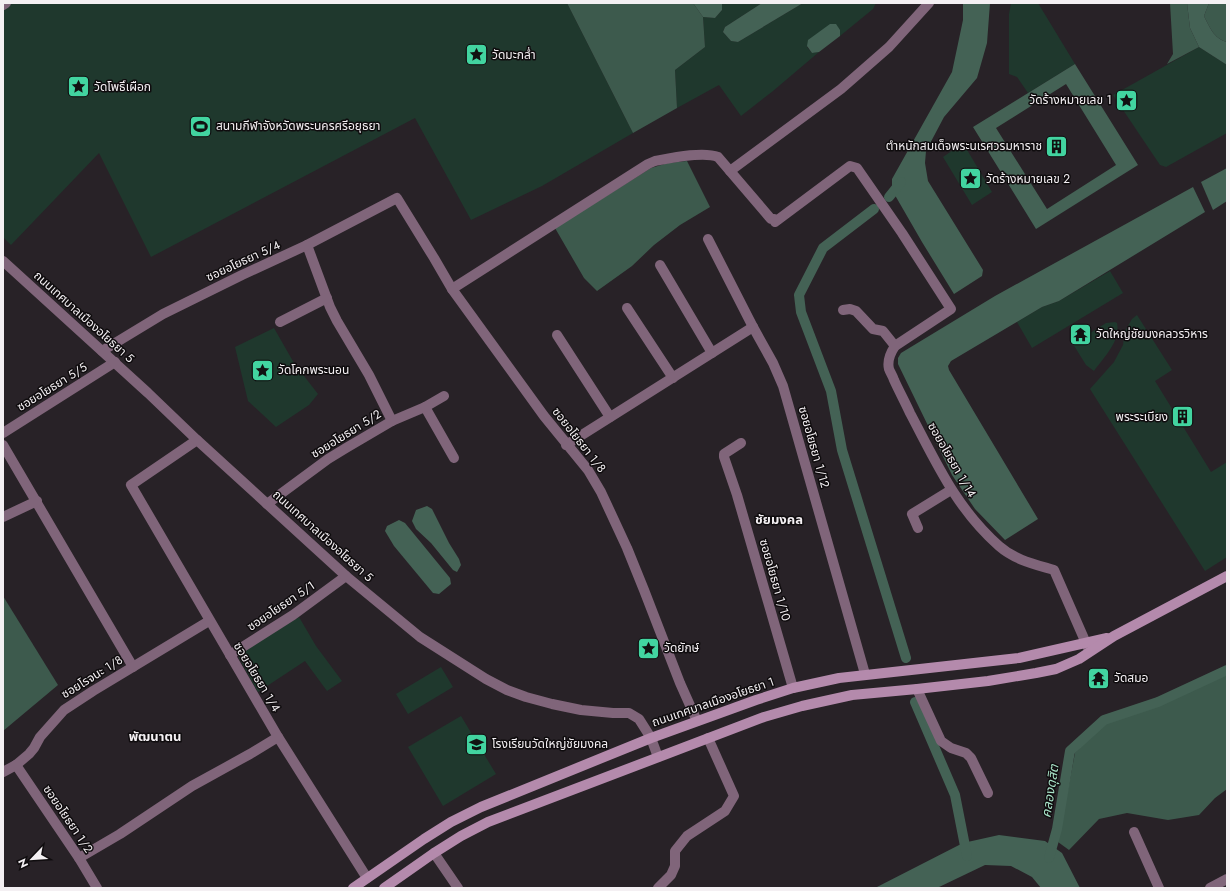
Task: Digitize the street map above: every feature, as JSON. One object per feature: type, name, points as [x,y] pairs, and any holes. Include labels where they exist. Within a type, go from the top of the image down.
[{"type":"main road","name":"ถนนเทศบาลเมืองอโยธยา 1","points":[[353,888],[424,839],[451,822],[481,807],[650,738],[697,721],[793,688],[839,678],[1012,659],[1088,647],[1114,636],[1227,576]]},
{"type":"main road","name":"ถนนเทศบาลเมืองอโยธยา 1","points":[[384,888],[434,853],[461,836],[488,822],[764,717],[802,706],[852,695],[917,689],[1036,673],[1068,664],[1088,647]]},
{"type":"street","points":[[730,171],[841,89],[889,48],[929,3]]},
{"type":"street","points":[[452,289],[648,164],[655,161],[702,154],[712,154],[718,157],[771,219],[774,219],[774,222],[850,166],[857,168],[902,233],[951,309],[895,346],[883,331],[873,328],[856,311],[850,309],[843,310]]},
{"type":"street","name":"ซอยอโยธยา 1/8","points":[[397,198],[452,289],[544,416],[566,445],[588,470],[601,492],[644,590],[680,683],[697,721]]},
{"type":"street","name":"ซอยอโยธยา 5/4","points":[[102,351],[163,314],[307,245],[397,198]]},
{"type":"street","name":"ซอยอโยธยา 1/12","points":[[708,239],[772,362],[782,386],[865,674]]},
{"type":"street","points":[[307,245],[337,321],[369,375],[392,420]]},
{"type":"street","name":"ถนนเทศบาลเมืองอโยธยา 5","points":[[3,262],[115,362],[197,440],[346,576],[420,637],[486,679],[520,695],[581,710],[629,713],[639,719],[650,738],[658,757]]},
{"type":"street","points":[[660,265],[712,354]]},
{"type":"street","points":[[280,322],[327,298]]},
{"type":"street","points":[[627,308],[673,378]]},
{"type":"street","points":[[566,445],[753,327]]},
{"type":"street","points":[[557,335],[610,417]]},
{"type":"street","name":"ซอยอโยธยา 1/14","points":[[895,346],[890,354],[889,368],[941,473],[951,490],[969,516],[1008,553],[1017,559],[1054,570],[1088,647]]},
{"type":"street","name":"ซอยอโยธยา 5/5","points":[[3,433],[115,362]]},
{"type":"street","name":"ซอยอโยธยา 5/2","points":[[267,504],[328,459],[392,420],[444,396]]},
{"type":"street","points":[[425,406],[454,458]]},
{"type":"street","name":"ซอยอโยธยา 1/4","points":[[197,440],[130,485],[278,737],[367,878]]},
{"type":"street","name":"ซอยอโยธยา 1/10","points":[[741,443],[724,454],[724,457],[737,495],[793,688]]},
{"type":"street","points":[[3,445],[133,667]]},
{"type":"street","points":[[918,528],[912,514],[951,490]]},
{"type":"street","points":[[3,517],[37,501]]},
{"type":"street","name":"ซอยอโยธยา 5/1","points":[[230,656],[293,615],[346,576]]},
{"type":"street","name":"ซอยโรจนะ 1/8","points":[[3,772],[16,765],[29,754],[40,737],[64,710],[209,621]]},
{"type":"street","points":[[917,689],[941,741],[951,748],[966,753],[972,758],[988,793]]},
{"type":"street","points":[[79,858],[120,834],[192,786],[278,737]]},
{"type":"street","points":[[658,888],[671,875],[675,866],[676,851],[687,836],[725,811],[734,796],[708,738]]},
{"type":"street","name":"ซอยอโยธยา 1/2","points":[[16,765],[98,888]]},
{"type":"street","points":[[1134,832],[1159,888]]},
{"type":"street","points":[[434,853],[458,888]]},
{"type":"street","points":[[1210,888],[1227,879]]},
{"type":"shaded area","name":"สนามกีฬาจังหวัดพระนครศรีอยุธยา","points":[[9,3],[567,3],[633,133],[542,186],[471,220],[415,118],[151,257],[99,153],[11,245],[3,237],[3,9]]},
{"type":"shaded area","points":[[567,3],[693,3],[703,17],[705,47],[675,70],[677,108],[633,133]]},
{"type":"shaded area","points":[[693,3],[722,3],[722,10],[715,18],[703,17]]},
{"type":"shaded area","points":[[722,3],[762,3],[725,27],[723,32],[731,41],[738,42],[803,3],[876,3],[873,9],[840,36],[840,30],[807,47],[812,53],[819,52],[741,116],[719,85],[677,108],[675,70],[705,47],[703,17],[715,18],[722,10]]},
{"type":"shaded area","points":[[762,3],[803,3],[738,42],[731,41],[723,32],[725,27]]},
{"type":"shaded area","points":[[963,3],[990,3],[987,43],[977,78],[944,117],[926,151],[925,163],[928,181],[983,270],[982,276],[954,294],[892,190],[892,179],[952,72],[963,20]]},
{"type":"shaded area","points":[[1011,3],[1038,3],[1075,64],[1028,93],[1017,77],[1009,74],[1009,14]]},
{"type":"shaded area","points":[[1170,3],[1187,3],[1190,28],[1199,47],[1167,64],[1173,54]]},
{"type":"shaded area","points":[[1187,3],[1209,3],[1204,16],[1215,35],[1227,42],[1227,65],[1199,47],[1190,28]]},
{"type":"shaded area","points":[[1209,3],[1227,3],[1227,42],[1215,35],[1204,16]]},
{"type":"shaded area","points":[[830,24],[836,24],[840,30],[840,36],[819,52],[812,53],[807,46],[808,40]]},
{"type":"shaded area","points":[[1199,47],[1227,65],[1227,133],[1166,167],[1160,165],[1113,95]]},
{"type":"shaded area","points":[[1075,64],[1138,165],[1036,229],[973,127]],"holes":[[[1066,84],[1116,165],[1047,209],[996,128]]]},
{"type":"shaded area","points":[[963,143],[992,192],[972,205],[943,157]]},
{"type":"shaded area","points":[[687,161],[710,207],[680,225],[654,245],[632,266],[597,291],[584,278],[555,228],[651,168],[668,163]]},
{"type":"shaded area","points":[[1227,168],[1227,201],[1213,210],[1201,182]]},
{"type":"shaded area","points":[[1193,187],[1205,212],[1059,301],[1042,307],[951,361],[948,366],[1038,519],[1005,540],[975,509],[952,475],[898,364],[898,358],[901,353],[995,296]]},
{"type":"shaded area","points":[[1110,271],[1123,293],[1032,348],[1017,322],[1042,307],[1059,301]]},
{"type":"shaded area","points":[[1137,315],[1172,370],[1155,381],[1211,472],[1227,462],[1227,557],[1205,571],[1090,389],[1114,362],[1123,345],[1125,331],[1132,319]]},
{"type":"shaded area","points":[[1106,323],[1117,323],[1118,330],[1114,342],[1094,371],[1086,365],[1073,344]]},
{"type":"shaded area","points":[[274,328],[294,363],[318,394],[309,405],[276,427],[248,401],[235,347]]},
{"type":"shaded area","points":[[427,506],[432,509],[459,559],[461,565],[457,572],[453,570],[431,543],[416,529],[412,521],[416,510]]},
{"type":"shaded area","points":[[399,520],[405,523],[450,578],[451,584],[439,594],[433,593],[394,546],[385,531],[387,526]]},
{"type":"shaded area","points":[[3,596],[58,685],[3,731]]},
{"type":"shaded area","points":[[299,617],[316,646],[342,681],[327,691],[305,661],[258,692],[239,658],[240,653]]},
{"type":"shaded area","points":[[441,667],[453,687],[408,714],[396,694]]},
{"type":"shaded area","points":[[1227,674],[1227,789],[1215,798],[1199,815],[1168,820],[1127,813],[1099,819],[1069,850],[1058,842],[1075,753],[1106,723],[1158,705]]},
{"type":"shaded area","points":[[461,716],[496,774],[443,806],[408,747]]},
{"type":"shaded area","points":[[999,835],[1045,841],[1062,853],[1080,888],[1041,888],[1032,877],[1011,866],[985,865],[937,888],[875,888],[963,843]]},
{"type":"waterway","points":[[889,197],[901,182]]},
{"type":"waterway","points":[[874,209],[823,248],[799,295],[801,312],[831,391],[842,450],[906,658]]},
{"type":"waterway","name":"คลองดุสิต","points":[[1049,858],[1057,829],[1070,751],[1104,720],[1158,702],[1227,670]]},
{"type":"waterway","points":[[915,702],[955,795],[967,856]]},
{"type":"place","name":"วัดมะกล่ำ","points":[[477,55]]},
{"type":"place","name":"วัดโพธิ์เผือก","points":[[79,87]]},
{"type":"place","name":"วัดร้างหมายเลข 1","points":[[1127,100]]},
{"type":"place","name":"สนามกีฬาจังหวัดพระนครศรีอยุธยา","points":[[201,126]]},
{"type":"place","name":"ตำหนักสมเด็จพระนเรศวรมหาราช","points":[[1057,146]]},
{"type":"place","name":"วัดร้างหมายเลข 2","points":[[970,179]]},
{"type":"place","name":"วัดใหญ่ชัยมงคลวรวิหาร","points":[[1080,334]]},
{"type":"place","name":"วัดโคกพระนอน","points":[[263,370]]},
{"type":"place","name":"พระระเบียง","points":[[1183,417]]},
{"type":"place","name":"วัดยักษ์","points":[[649,648]]},
{"type":"place","name":"วัดสมอ","points":[[1098,678]]},
{"type":"place","name":"โรงเรียนวัดใหญ่ชัยมงคล","points":[[477,744]]},
{"type":"district","name":"ชัยมงคล","points":[[779,519]]},
{"type":"district","name":"พัฒนาตน","points":[[155,736]]}]
